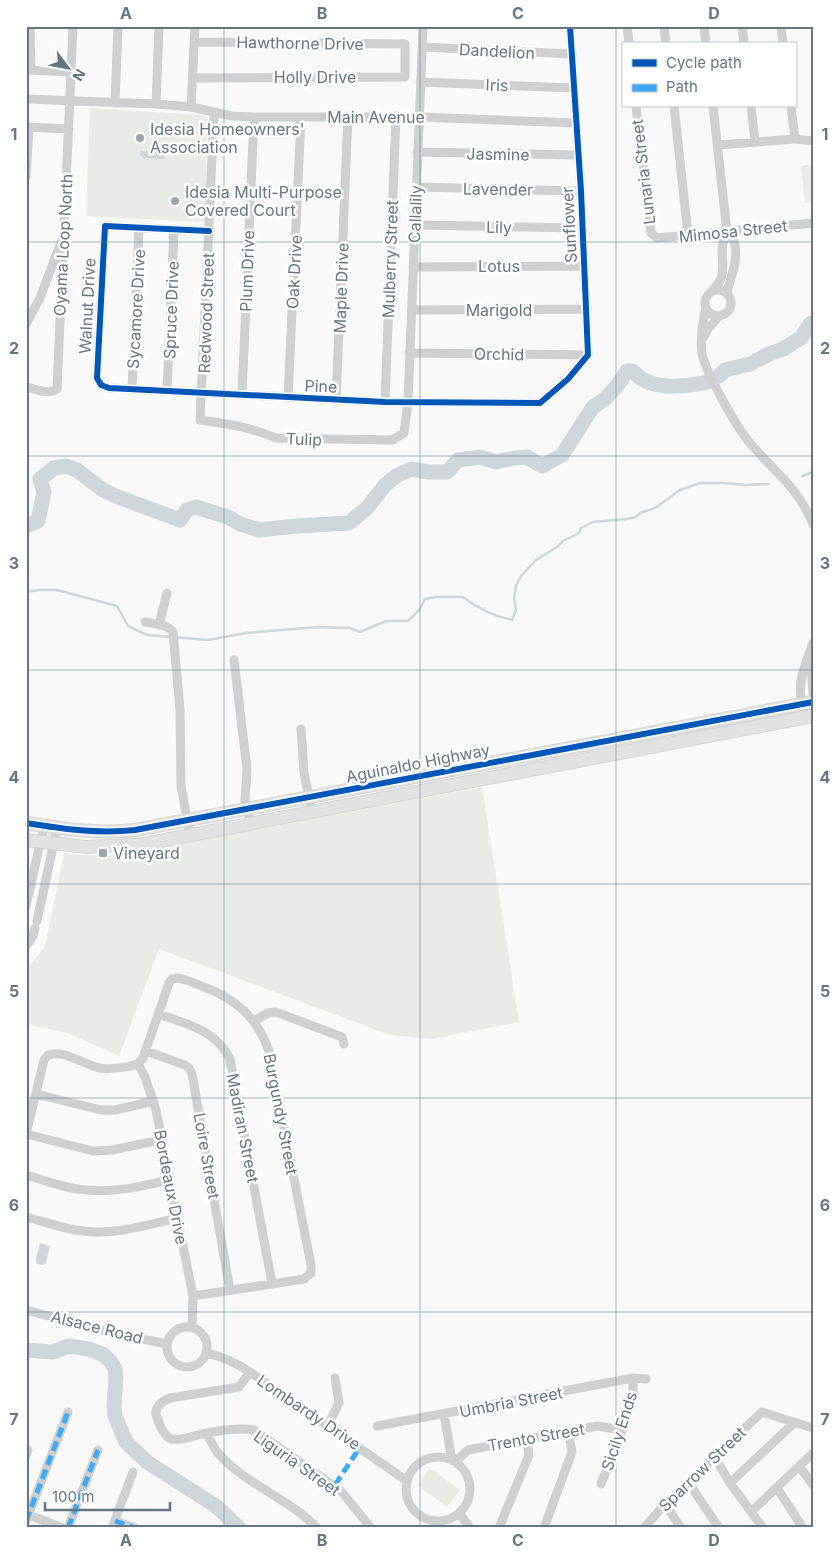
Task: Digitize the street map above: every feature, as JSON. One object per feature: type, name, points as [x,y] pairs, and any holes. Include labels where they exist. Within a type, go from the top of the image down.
[{"type":"highway","name":"Aguinaldo Highway","points":[[26,823],[88,832],[135,830],[416,777],[810,709]]},
{"type":"highway","name":"Aguinaldo Highway","points":[[26,840],[87,846],[144,844],[419,792],[810,709]]},
{"type":"highway","points":[[416,777],[419,792]]},
{"type":"street","points":[[30,26],[29,70],[71,72]]},
{"type":"street","name":"Oyama Loop North","points":[[26,387],[49,392],[54,392],[57,389],[73,26]]},
{"type":"street","points":[[115,103],[118,26]]},
{"type":"street","points":[[156,104],[159,26]]},
{"type":"street","points":[[191,107],[195,26]]},
{"type":"street","name":"Callalily","points":[[408,402],[423,26]]},
{"type":"street","name":"Sunflower","points":[[570,26],[581,191],[588,355]]},
{"type":"street","points":[[627,26],[629,42]]},
{"type":"street","points":[[664,26],[666,42]]},
{"type":"street","points":[[704,26],[706,42]]},
{"type":"street","points":[[742,26],[744,42]]},
{"type":"street","points":[[781,26],[783,42]]},
{"type":"street","name":"Hawthorne Drive","points":[[195,42],[405,44]]},
{"type":"street","name":"Holly Drive","points":[[193,78],[405,77],[405,44]]},
{"type":"street","name":"Dandelion","points":[[422,47],[571,54]]},
{"type":"street","name":"Iris","points":[[420,82],[573,88]]},
{"type":"street","name":"Main Avenue","points":[[26,99],[156,104],[191,107],[232,116],[419,116],[576,124]]},
{"type":"street","name":"Lunaria Street","points":[[636,108],[651,234],[654,236]]},
{"type":"street","points":[[674,108],[688,235]]},
{"type":"street","points":[[713,108],[727,232],[734,241],[736,257],[727,293]]},
{"type":"street","points":[[751,108],[755,142]]},
{"type":"street","points":[[791,108],[795,139]]},
{"type":"street","name":"Redwood Street","points":[[202,393],[214,112]]},
{"type":"street","name":"Maple Drive","points":[[336,400],[348,116]]},
{"type":"street","name":"Mulberry Street","points":[[384,402],[396,116]]},
{"type":"street","name":"Plum Drive","points":[[242,395],[254,117]]},
{"type":"street","name":"Oak Drive","points":[[288,398],[301,117]]},
{"type":"street","points":[[26,177],[28,127],[68,129]]},
{"type":"street","points":[[718,145],[795,139],[813,141]]},
{"type":"street","name":"Jasmine","points":[[417,152],[579,155]]},
{"type":"street","name":"Lavender","points":[[416,187],[581,191]]},
{"type":"street","name":"Mimosa Street","points":[[654,236],[657,238],[813,223]]},
{"type":"street","name":"Lily","points":[[415,225],[583,228]]},
{"type":"street","name":"Walnut Drive","points":[[101,385],[97,378],[105,226],[139,228]]},
{"type":"street","points":[[139,228],[209,231]]},
{"type":"street","name":"Sycamore Drive","points":[[132,390],[139,228]]},
{"type":"street","name":"Spruce Drive","points":[[167,391],[174,229]]},
{"type":"street","points":[[727,232],[722,241],[722,276],[719,283],[706,298],[702,326],[702,356],[739,428],[750,443],[791,486],[813,524]]},
{"type":"street","points":[[26,324],[40,298],[64,234]]},
{"type":"street","name":"Lotus","points":[[413,267],[585,266]]},
{"type":"street","points":[[701,343],[708,329],[720,316],[727,312],[731,305],[730,297],[727,293],[720,290],[711,292]]},
{"type":"street","points":[[706,307],[711,314],[720,316]]},
{"type":"street","name":"Marigold","points":[[412,310],[587,309]]},
{"type":"street","name":"Orchid","points":[[409,353],[588,355]]},
{"type":"street","name":"Pine","points":[[101,385],[109,388],[132,390],[384,402],[540,403],[568,379],[588,355]]},
{"type":"street","name":"Tulip","points":[[202,393],[200,420],[241,426],[276,438],[302,440],[392,440],[404,433],[408,402]]},
{"type":"street","points":[[159,625],[167,593]]},
{"type":"street","points":[[145,622],[172,629],[180,709],[181,786],[190,835]]},
{"type":"street","points":[[810,709],[801,694],[803,669],[813,642]]},
{"type":"street","points":[[810,653],[813,694]]},
{"type":"street","points":[[234,660],[248,769],[245,800],[250,824]]},
{"type":"street","points":[[301,729],[304,773],[312,812]]},
{"type":"street","points":[[26,906],[29,880],[44,826]]},
{"type":"street","points":[[26,946],[33,936],[36,925],[57,828]]},
{"type":"street","points":[[29,880],[46,884]]},
{"type":"street","name":"Burgundy Street","points":[[138,1064],[146,1051],[169,983],[172,979],[177,978],[220,993],[237,1004],[261,1031],[269,1050],[311,1273],[308,1277],[193,1296]]},
{"type":"street","points":[[254,1021],[268,1013],[276,1012],[342,1037],[344,1044]]},
{"type":"street","name":"Madiran Street","points":[[159,1014],[209,1033],[222,1045],[230,1059],[272,1283]]},
{"type":"street","name":"Loire Street","points":[[146,1051],[184,1065],[189,1068],[192,1074],[230,1290]]},
{"type":"street","points":[[138,1064],[101,1069],[58,1053],[48,1055],[44,1060],[26,1134],[93,1150],[112,1150],[161,1140]]},
{"type":"street","name":"Bordeaux Drive","points":[[138,1064],[146,1077],[154,1102],[178,1218],[193,1296],[189,1327]]},
{"type":"street","points":[[36,1094],[101,1110],[115,1110],[154,1102]]},
{"type":"street","points":[[26,1175],[85,1190],[98,1191],[126,1189],[169,1180]]},
{"type":"street","points":[[26,1217],[64,1227],[96,1232],[127,1229],[178,1218]]},
{"type":"street","name":"Alsace Road","points":[[26,1310],[112,1333],[167,1344]]},
{"type":"street","points":[[189,1327],[198,1330],[206,1340],[206,1353],[198,1363],[192,1366],[179,1365],[169,1357],[167,1344],[174,1332],[180,1328],[189,1327]]},
{"type":"street","name":"Lombardy Drive","points":[[206,1353],[231,1360],[250,1372],[407,1480]]},
{"type":"street","name":"Liguria Street","points":[[250,1372],[240,1387],[170,1398],[158,1406],[156,1412],[164,1434],[169,1438],[180,1439],[206,1433],[254,1430],[341,1491],[371,1528]]},
{"type":"street","points":[[328,1425],[339,1403],[335,1378]]},
{"type":"street","name":"Umbria Street","points":[[377,1426],[633,1378],[646,1378]]},
{"type":"street","name":"Sicily Ends","points":[[601,1484],[634,1396],[633,1378]]},
{"type":"street","points":[[63,1528],[27,1518],[68,1412]]},
{"type":"street","name":"Sparrow Street","points":[[644,1528],[665,1504],[762,1412],[794,1422]]},
{"type":"street","points":[[444,1414],[454,1461]]},
{"type":"street","points":[[730,1483],[794,1422],[813,1428]]},
{"type":"street","name":"Trento Street","points":[[454,1461],[468,1450],[568,1431],[601,1426],[622,1430]]},
{"type":"street","points":[[544,1528],[572,1452],[568,1431]]},
{"type":"street","points":[[206,1433],[218,1452],[232,1466],[303,1515],[317,1528]]},
{"type":"street","points":[[499,1528],[529,1455],[527,1439]]},
{"type":"street","points":[[68,1528],[98,1450]]},
{"type":"street","points":[[752,1512],[813,1453]]},
{"type":"street","points":[[714,1456],[730,1483],[763,1528]]},
{"type":"street","points":[[444,1457],[454,1461],[466,1472],[470,1486],[468,1501],[459,1513],[443,1521],[434,1521],[418,1514],[412,1507],[406,1490],[407,1480],[415,1467],[429,1458],[444,1457]]},
{"type":"street","points":[[799,1466],[813,1485]]},
{"type":"street","points":[[134,1472],[114,1524],[135,1528]]},
{"type":"street","points":[[688,1482],[719,1528]]},
{"type":"street","points":[[777,1488],[803,1528]]},
{"type":"street","points":[[665,1504],[681,1528]]},
{"type":"street","points":[[459,1513],[470,1528]]},
{"type":"shaded area","points":[[90,108],[202,115],[208,118],[205,220],[203,222],[86,216]]},
{"type":"shaded area","points":[[140,151],[164,152],[164,159],[143,158]]},
{"type":"shaded area","points":[[813,164],[813,202],[805,203],[801,166]]},
{"type":"shaded area","points":[[482,787],[519,1022],[432,1039],[390,1035],[159,949],[119,1056],[68,1033],[34,1026],[26,1022],[26,970],[45,947],[64,853],[100,855],[137,852]]},
{"type":"shaded area","points":[[40,1243],[50,1246],[46,1262],[43,1265],[37,1264],[36,1259]]},
{"type":"shaded area","points":[[430,1468],[460,1490],[447,1507],[418,1485]]},
{"type":"waterway","points":[[719,376],[725,370],[750,364],[783,349],[801,338],[811,323],[813,325]]},
{"type":"waterway","points":[[26,526],[38,521],[44,492],[40,479],[54,468],[66,466],[77,470],[103,490],[180,520],[187,510],[196,507],[228,517],[240,524],[259,530],[349,523],[367,508],[385,485],[396,476],[411,469],[428,472],[447,472],[458,460],[480,457],[496,462],[527,457],[542,466],[562,455],[593,407],[605,399],[627,371],[633,371],[648,382],[657,385],[678,386],[707,382]]},
{"type":"waterway","points":[[802,476],[813,472]]},
{"type":"waterway","points":[[26,592],[57,590],[117,606],[128,626],[147,635],[208,640],[246,633],[318,627],[350,628],[360,632],[386,621],[408,621],[420,609],[425,599],[436,597],[463,597],[486,611],[512,620],[516,609],[514,598],[516,586],[521,576],[536,560],[563,541],[579,533],[581,528],[593,522],[636,517],[640,513],[655,508],[680,490],[700,483],[769,484]]},
{"type":"waterway","points":[[26,1350],[53,1352],[68,1346],[89,1349],[104,1355],[115,1369],[115,1416],[126,1442],[147,1462],[216,1506],[239,1528]]},
{"type":"marked path","points":[[26,1521],[68,1412]]},
{"type":"marked path","points":[[335,1485],[360,1447]]},
{"type":"marked path","points":[[68,1528],[98,1450]]},
{"type":"marked path","points":[[115,1521],[135,1528]]},
{"type":"cycle path","points":[[209,231],[105,226],[97,378],[101,385],[109,388],[385,402],[540,403],[568,379],[588,355],[581,191],[570,26]]},
{"type":"cycle path","points":[[26,823],[94,831],[135,830],[813,702]]},
{"type":"place","name":"Idesia Homeowners' Association","points":[[140,138]]},
{"type":"place","name":"Idesia Multi-Purpose Covered Court","points":[[175,201]]},
{"type":"place","name":"Vineyard","points":[[103,853]]}]
